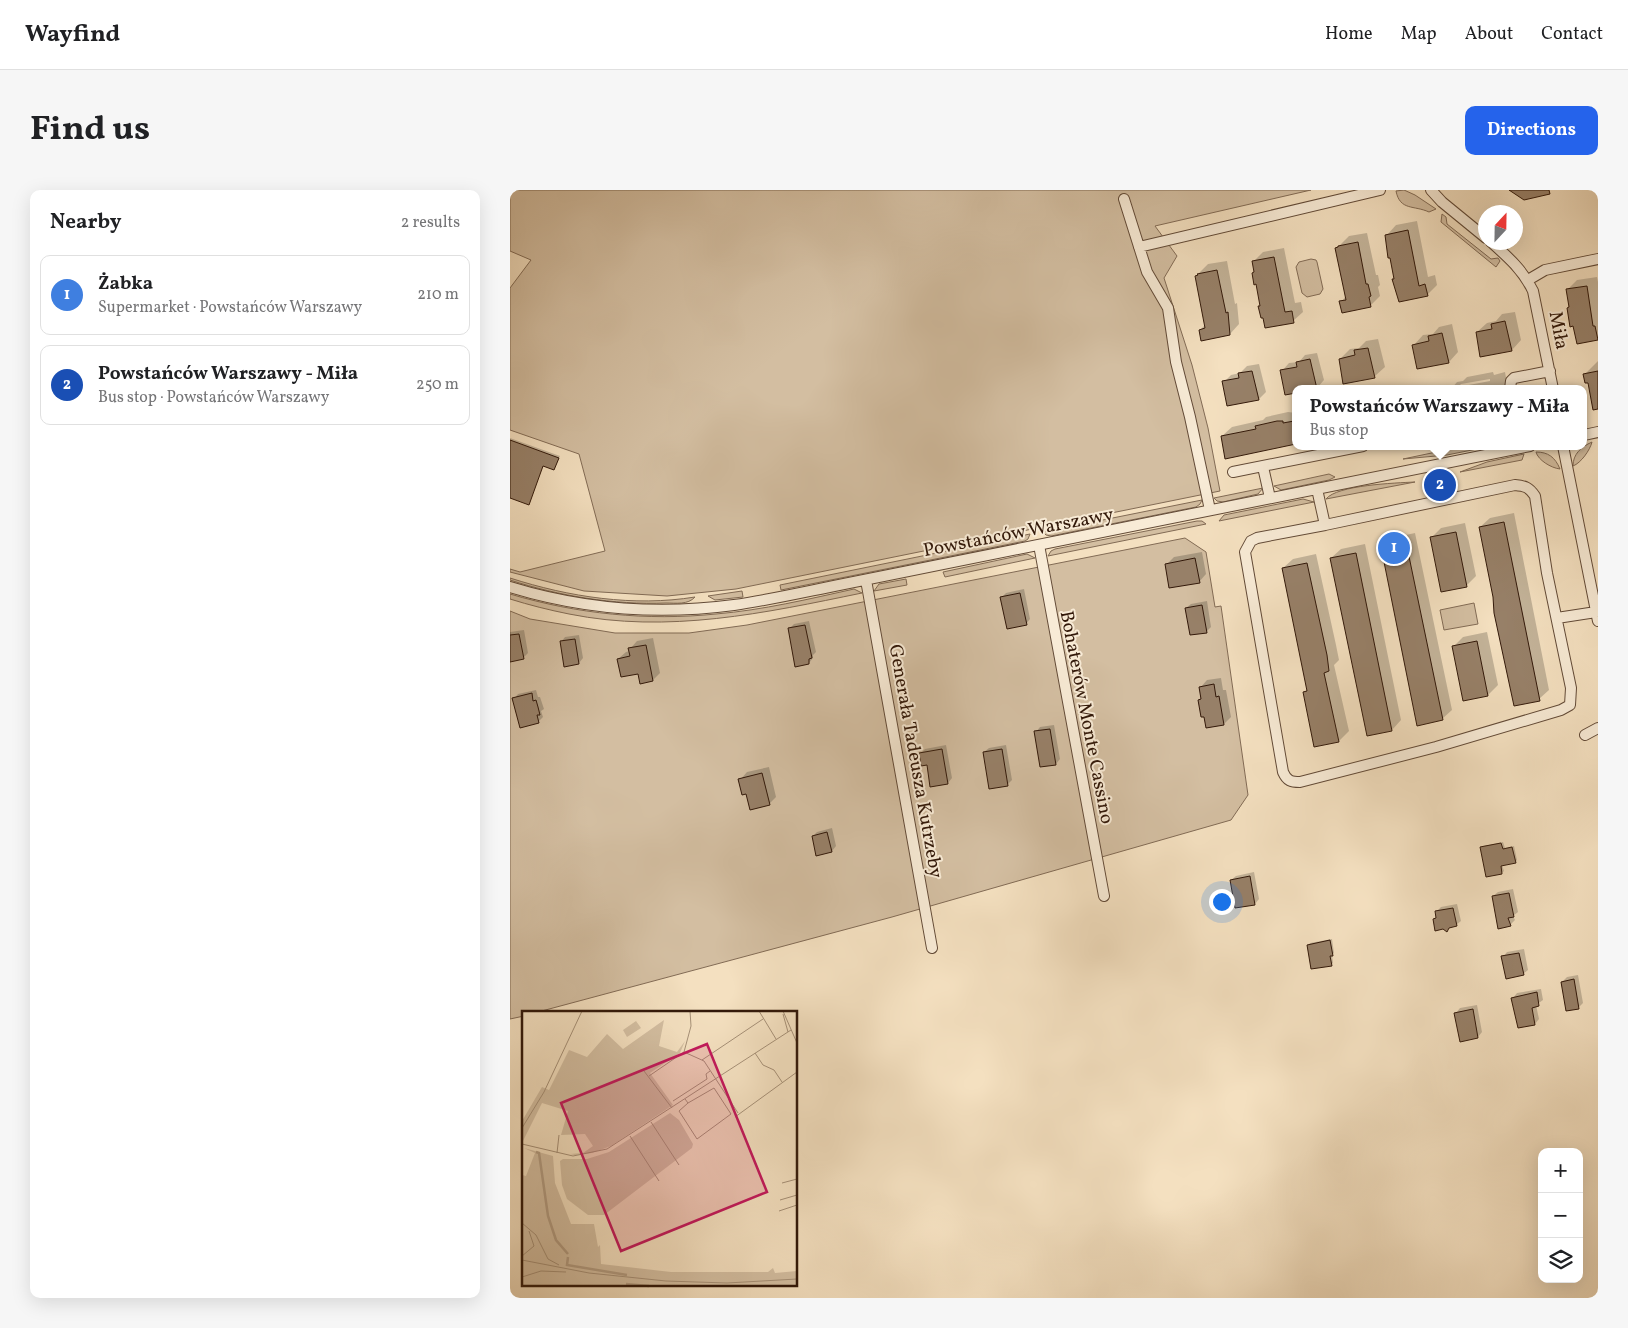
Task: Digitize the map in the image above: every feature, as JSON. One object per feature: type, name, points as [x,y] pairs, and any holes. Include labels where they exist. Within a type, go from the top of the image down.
[{"type":"street","points":[[1139,247],[1380,190]]},
{"type":"street","points":[[1431,190],[1442,202],[1478,231]]},
{"type":"street","points":[[1124,199],[1147,272],[1168,308],[1176,362],[1210,510]]},
{"type":"street","points":[[1500,250],[1528,280],[1546,270],[1598,259]]},
{"type":"street","name":"Miła","points":[[1528,280],[1535,298],[1553,385]]},
{"type":"street","points":[[1510,385],[1514,378],[1550,371]]},
{"type":"street","points":[[1233,472],[1344,450]]},
{"type":"street","name":"Powstańców Warszawy","points":[[510,587],[558,599],[599,606],[646,610],[684,609],[760,601],[1510,450]]},
{"type":"street","points":[[1556,618],[1597,616],[1564,450]]},
{"type":"street","points":[[1264,467],[1270,498]]},
{"type":"street","points":[[1515,485],[1525,486],[1530,489],[1535,496],[1547,573],[1571,688],[1570,705],[1561,710],[1436,747],[1300,782],[1290,782],[1283,772],[1245,552],[1251,541],[1257,538],[1325,525],[1515,485]]},
{"type":"street","points":[[1317,489],[1325,525]]},
{"type":"street","name":"Bohaterów Monte Cassino","points":[[1039,545],[1104,896]]},
{"type":"street","name":"Generała Tadeusza Kutrzeby","points":[[866,580],[932,948]]},
{"type":"street","points":[[1586,735],[1598,728]]},
{"type":"shaded area","points":[[510,190],[1311,190],[1155,226],[1177,256],[1164,278],[1192,365],[1208,428],[1220,491],[736,589],[667,596],[584,591],[510,572],[510,569],[520,572],[605,551],[579,454],[510,430],[510,288],[531,260],[510,251]]},
{"type":"shaded area","points":[[1404,190],[1436,209],[1429,212],[1404,205],[1396,191]]},
{"type":"shaded area","points":[[1442,214],[1446,217],[1447,224],[1478,250],[1491,259],[1498,258],[1500,261],[1496,267],[1441,222]]},
{"type":"shaded area","points":[[1311,259],[1317,262],[1323,289],[1320,294],[1307,297],[1302,293],[1296,267],[1299,262]]},
{"type":"shaded area","points":[[1592,442],[1585,456],[1573,466],[1574,458],[1578,451],[1587,450],[1587,444]]},
{"type":"shaded area","points":[[1446,450],[1472,450],[1447,455],[1403,459]]},
{"type":"shaded area","points":[[1536,452],[1551,456],[1560,469],[1545,463]]},
{"type":"shaded area","points":[[1524,454],[1522,460],[1460,472],[1487,462]]},
{"type":"shaded area","points":[[1329,474],[1335,477],[1329,480],[1281,490],[1274,486]]},
{"type":"shaded area","points":[[1415,482],[1326,499],[1332,494],[1354,488]]},
{"type":"shaded area","points":[[1263,488],[1258,494],[1223,502],[1217,501],[1214,498]]},
{"type":"shaded area","points":[[1303,499],[1314,502],[1219,521],[1224,515]]},
{"type":"shaded area","points":[[1202,500],[1196,507],[1051,536],[1043,532]]},
{"type":"shaded area","points":[[1202,521],[1206,524],[1048,556],[1055,549]]},
{"type":"shaded area","points":[[1030,534],[1025,541],[781,590],[780,585]]},
{"type":"shaded area","points":[[1185,538],[1206,552],[1215,607],[1221,606],[1248,795],[1231,820],[892,917],[542,1011],[522,1011],[522,1016],[510,1019],[510,611],[530,619],[615,633],[689,633],[747,625]]},
{"type":"shaded area","points":[[1027,554],[1035,558],[945,577],[943,572]]},
{"type":"shaded area","points":[[510,578],[578,595],[602,598],[649,601],[695,597],[692,600],[678,603],[607,601],[548,591],[510,580]]},
{"type":"shaded area","points":[[906,579],[907,585],[874,591],[879,584]]},
{"type":"shaded area","points":[[854,589],[862,593],[753,614],[680,621],[606,620],[562,612],[510,599],[510,594],[561,607],[586,611],[664,617],[734,612],[768,607]]},
{"type":"shaded area","points":[[742,591],[743,597],[715,600],[708,596]]},
{"type":"shaded area","points":[[1474,603],[1478,624],[1444,630],[1440,610]]},
{"type":"building","points":[[1509,190],[1549,190],[1550,194],[1524,200]]},
{"type":"building","points":[[1408,230],[1419,286],[1425,284],[1428,296],[1399,302],[1392,279],[1394,279],[1390,258],[1388,258],[1385,235]]},
{"type":"building","points":[[1358,242],[1366,284],[1368,284],[1371,296],[1369,297],[1371,307],[1342,313],[1339,301],[1346,300],[1335,248]]},
{"type":"building","points":[[1274,257],[1285,312],[1292,311],[1294,323],[1265,328],[1258,306],[1260,306],[1256,284],[1254,285],[1252,261]]},
{"type":"building","points":[[1217,270],[1226,313],[1228,312],[1230,335],[1201,341],[1199,330],[1205,328],[1195,276]]},
{"type":"building","points":[[1587,286],[1593,326],[1595,326],[1598,340],[1577,344],[1573,326],[1570,327],[1566,289]]},
{"type":"building","points":[[1505,321],[1512,351],[1480,357],[1476,332],[1492,329],[1491,324]]},
{"type":"building","points":[[1442,333],[1449,363],[1417,369],[1412,345],[1429,341],[1428,336]]},
{"type":"building","points":[[1368,348],[1375,378],[1343,384],[1339,359],[1355,355],[1354,350]]},
{"type":"building","points":[[1310,359],[1316,385],[1292,385],[1292,394],[1285,395],[1280,370],[1297,367],[1296,362]]},
{"type":"building","points":[[1252,371],[1259,400],[1227,406],[1222,381],[1239,378],[1238,373]]},
{"type":"building","points":[[1598,371],[1598,409],[1593,410],[1588,383],[1585,383],[1583,374]]},
{"type":"building","points":[[1277,421],[1283,421],[1283,423],[1292,421],[1292,445],[1225,459],[1221,436],[1256,429],[1255,426]]},
{"type":"building","points":[[510,440],[559,458],[554,470],[543,466],[529,505],[510,498]]},
{"type":"building","points":[[1504,522],[1540,701],[1514,706],[1494,613],[1493,597],[1479,527]]},
{"type":"building","points":[[1456,532],[1467,587],[1441,592],[1430,537]]},
{"type":"building","points":[[1406,542],[1443,720],[1417,726],[1381,547]]},
{"type":"building","points":[[1356,553],[1392,731],[1367,736],[1330,558]]},
{"type":"building","points":[[1195,558],[1200,583],[1169,588],[1165,564]]},
{"type":"building","points":[[1307,563],[1327,655],[1329,671],[1324,673],[1339,742],[1314,747],[1303,692],[1307,691],[1282,568]]},
{"type":"building","points":[[1020,593],[1027,625],[1007,629],[1000,597]]},
{"type":"building","points":[[1202,605],[1207,633],[1190,635],[1185,608]]},
{"type":"building","points":[[805,625],[812,658],[809,659],[809,664],[795,667],[788,628]]},
{"type":"building","points":[[519,634],[524,659],[510,662],[510,635]]},
{"type":"building","points":[[575,639],[579,664],[564,667],[560,641]]},
{"type":"building","points":[[1477,641],[1488,696],[1463,701],[1452,646]]},
{"type":"building","points":[[646,645],[653,681],[640,684],[638,674],[621,677],[617,659],[630,656],[628,648]]},
{"type":"building","points":[[1214,684],[1216,697],[1219,696],[1224,725],[1206,728],[1204,717],[1201,717],[1198,700],[1201,699],[1199,687]]},
{"type":"building","points":[[532,693],[533,701],[536,700],[540,715],[537,715],[539,723],[520,728],[512,698]]},
{"type":"building","points":[[1050,729],[1056,765],[1040,767],[1034,731]]},
{"type":"building","points":[[942,749],[948,784],[930,787],[927,765],[921,766],[919,753]]},
{"type":"building","points":[[1002,749],[1008,786],[989,789],[983,752]]},
{"type":"building","points":[[762,773],[770,805],[750,810],[746,794],[742,795],[738,779]]},
{"type":"building","points":[[827,832],[832,852],[816,856],[812,836]]},
{"type":"building","points":[[1501,843],[1503,849],[1512,847],[1516,863],[1501,866],[1502,874],[1486,877],[1480,847]]},
{"type":"building","points":[[1250,876],[1255,905],[1235,908],[1230,880]]},
{"type":"building","points":[[1509,893],[1514,917],[1508,918],[1511,926],[1498,929],[1492,896]]},
{"type":"building","points":[[1453,908],[1457,926],[1449,928],[1447,932],[1443,929],[1435,931],[1433,919],[1436,918],[1435,911]]},
{"type":"building","points":[[1330,940],[1333,956],[1330,956],[1332,966],[1311,969],[1307,945]]},
{"type":"building","points":[[1519,953],[1524,975],[1506,979],[1501,956]]},
{"type":"building","points":[[1574,979],[1579,1009],[1566,1011],[1561,982]]},
{"type":"building","points":[[1537,992],[1539,1006],[1532,1008],[1535,1025],[1518,1028],[1511,998]]},
{"type":"building","points":[[1473,1009],[1478,1038],[1460,1042],[1454,1013]]},
{"type":"place","name":"Powstańców Warszawy - Miła","points":[[1440,485]]},
{"type":"place","name":"Żabka","points":[[1394,548]]}]
